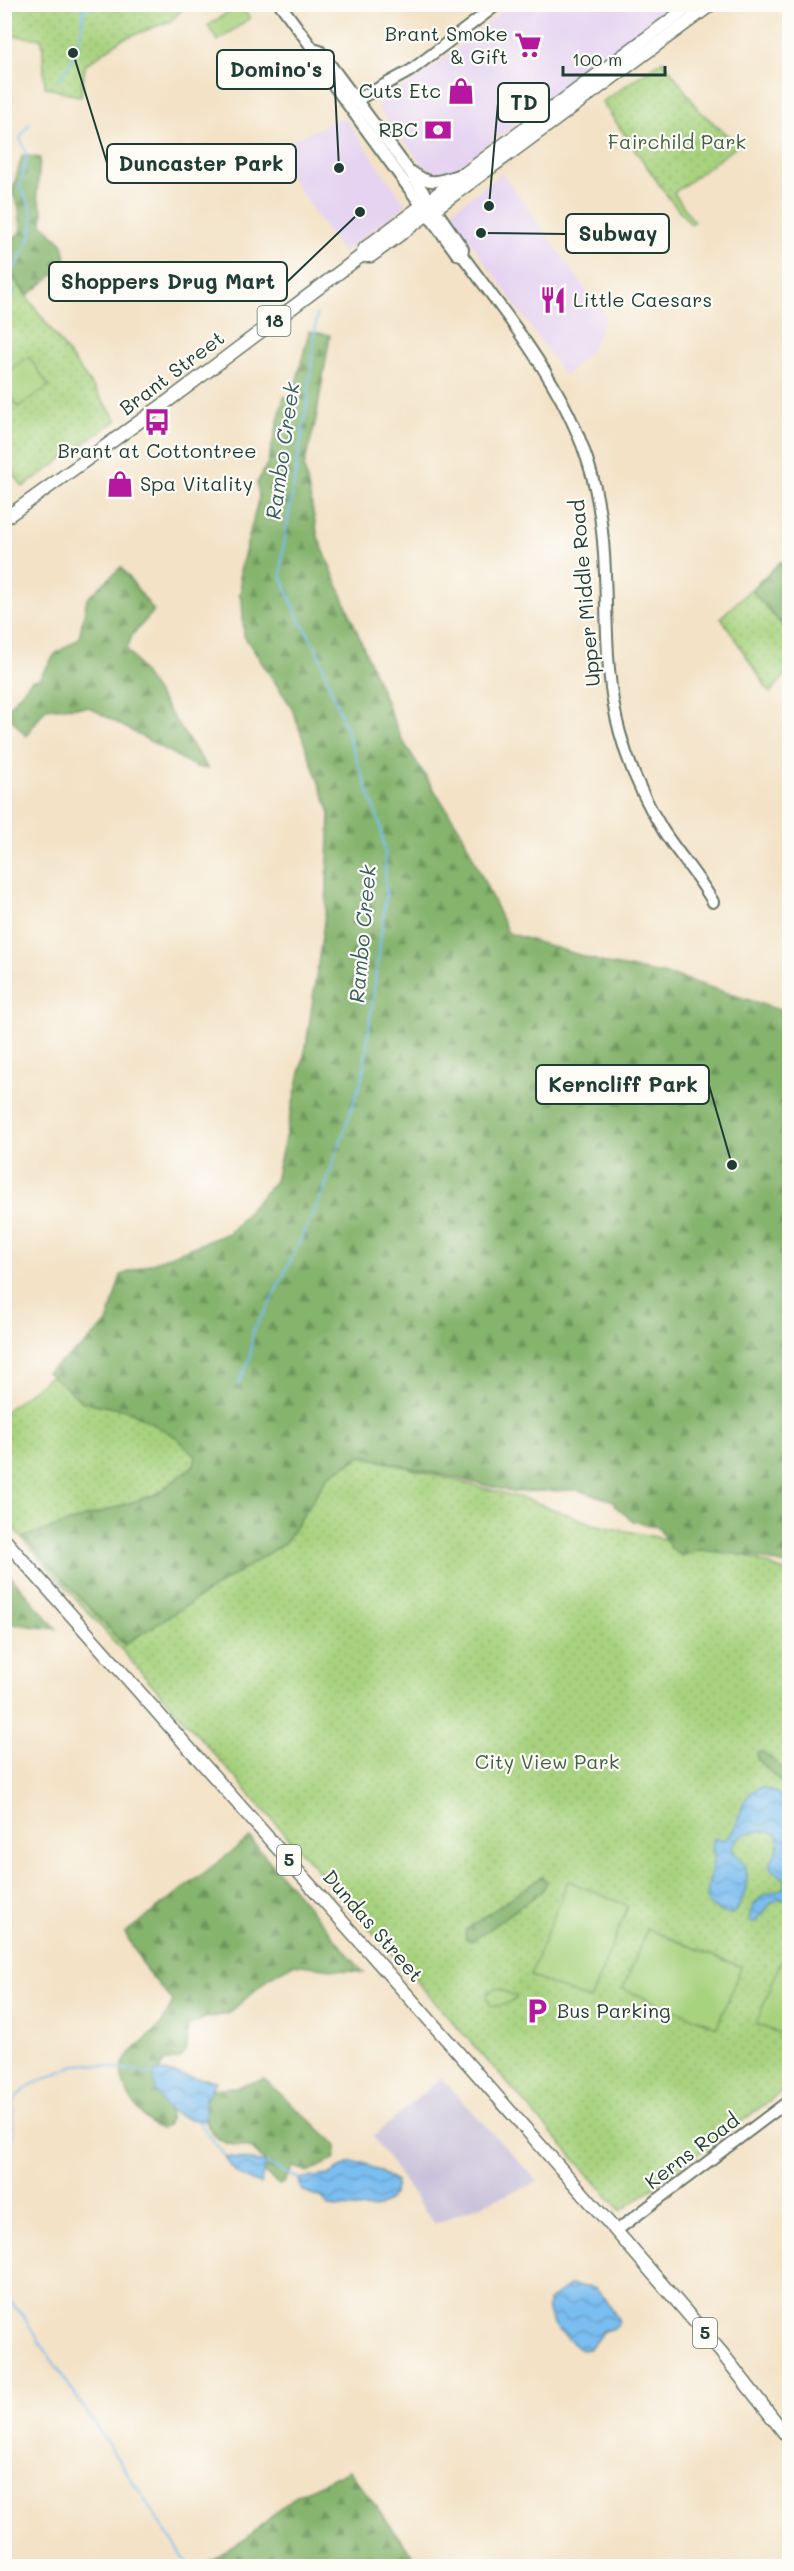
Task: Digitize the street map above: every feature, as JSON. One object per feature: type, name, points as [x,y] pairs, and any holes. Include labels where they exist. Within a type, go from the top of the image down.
[{"type":"main road","name":"Brant Street","points":[[4,519],[164,404],[361,256],[371,256],[467,172],[692,4]]},
{"type":"main road","name":"Brant Street","points":[[428,207],[712,4]]},
{"type":"main road","name":"Dundas Street","points":[[4,1539],[616,2231]]},
{"type":"main road","name":"5","points":[[616,2231],[721,2352],[789,2440]]},
{"type":"street","name":"Upper Middle Road","points":[[280,4],[313,49],[313,57],[428,207]]},
{"type":"street","points":[[355,101],[410,71],[498,4]]},
{"type":"street","name":"Upper Middle Road","points":[[313,49],[320,51],[407,168],[457,254],[462,255],[559,392],[585,451],[598,503],[608,661],[620,733],[638,783],[655,816],[713,902]]},
{"type":"street","points":[[407,168],[420,178],[436,183],[467,172]]},
{"type":"street","name":"Kerns Road","points":[[616,2231],[789,2100]]},
{"type":"shaded area","points":[[510,5],[664,5],[668,10],[457,168],[446,173],[433,171],[424,166],[378,108],[381,100],[429,71]]},
{"type":"shaded area","points":[[344,117],[406,205],[342,253],[272,149]]},
{"type":"shaded area","points":[[502,173],[606,318],[591,350],[565,376],[450,212]]},
{"type":"shaded area","points":[[441,2078],[538,2182],[434,2224],[373,2137]]},
{"type":"green space","points":[[4,5],[186,5],[171,21],[122,39],[85,66],[81,97],[45,87],[42,39],[16,36],[5,39]]},
{"type":"green space","points":[[238,5],[250,18],[218,41],[208,26]]},
{"type":"green space","name":"Fairchild Park","points":[[663,60],[699,110],[738,145],[674,193],[694,222],[691,225],[668,197],[602,102]]},
{"type":"green space","points":[[22,155],[40,158],[37,195],[43,212],[42,224],[63,244],[67,264],[27,296],[5,265],[5,244],[21,232],[19,207],[12,193]]},
{"type":"green space","points":[[4,265],[117,420],[23,487],[5,462]]},
{"type":"green space","points":[[309,331],[330,335],[316,419],[304,466],[318,537],[401,738],[462,833],[508,933],[608,964],[678,977],[789,1013],[789,1566],[752,1556],[700,1550],[682,1556],[672,1550],[658,1527],[633,1521],[615,1506],[614,1501],[577,1490],[514,1492],[362,1456],[328,1476],[286,1542],[124,1645],[24,1537],[157,1494],[194,1465],[196,1457],[176,1437],[130,1411],[83,1402],[47,1372],[82,1347],[107,1323],[121,1275],[229,1233],[275,1181],[306,1047],[326,908],[330,813],[291,706],[244,636],[242,600],[239,594],[241,591],[240,571],[259,497],[257,483],[268,462],[284,397],[293,396]]},
{"type":"green space","points":[[29,357],[49,386],[18,407],[5,388],[5,374]]},
{"type":"green space","points":[[780,562],[789,573],[789,671],[770,693],[721,617]]},
{"type":"green space","points":[[780,562],[789,573],[789,633],[752,591]]},
{"type":"green space","points":[[121,567],[154,611],[132,635],[127,649],[208,769],[196,767],[89,707],[46,708],[26,736],[5,711],[32,680],[39,679],[55,654],[79,638],[87,599]]},
{"type":"green space","name":"City View Park","points":[[53,1374],[529,1500],[593,1524],[747,1556],[789,1573],[789,2086],[621,2211],[5,1519],[4,1412]]},
{"type":"green space","points":[[5,1570],[57,1629],[5,1623]]},
{"type":"green space","points":[[757,1752],[763,1752],[789,1773],[789,1790],[757,1759]]},
{"type":"green space","points":[[250,1838],[364,1973],[293,1964],[270,1977],[228,2014],[205,2018],[188,2026],[187,2048],[180,2059],[164,2062],[159,2071],[153,2074],[162,2100],[170,2113],[168,2124],[162,2129],[158,2128],[143,2116],[126,2090],[122,2068],[125,2059],[162,2023],[173,2001],[147,1971],[125,1933]]},
{"type":"green space","points":[[541,1877],[547,1883],[541,1892],[472,1941],[466,1939],[467,1929]]},
{"type":"green space","points":[[568,1881],[628,1906],[590,2000],[530,1976]]},
{"type":"green space","points":[[647,1929],[741,1967],[717,2027],[623,1989]]},
{"type":"green space","points":[[789,1941],[789,2037],[756,2024]]},
{"type":"green space","points":[[496,1988],[516,1996],[516,1999],[500,2006],[491,2005],[487,1999],[488,1993]]},
{"type":"green space","points":[[264,2079],[337,2145],[334,2160],[308,2172],[293,2167],[284,2183],[279,2185],[264,2173],[265,2162],[256,2152],[224,2142],[217,2137],[208,2125],[204,2111],[210,2089],[237,2087]]},
{"type":"green space","points":[[349,2470],[420,2566],[202,2566],[247,2538],[295,2496]]},
{"type":"water","points":[[762,1787],[777,1793],[789,1807],[789,1900],[782,1899],[772,1902],[753,1923],[749,1920],[757,1901],[766,1894],[785,1888],[785,1879],[770,1868],[779,1844],[777,1834],[757,1831],[744,1835],[734,1844],[732,1850],[744,1865],[747,1877],[743,1897],[732,1914],[723,1913],[710,1906],[706,1898],[714,1859],[712,1843],[715,1838],[725,1840],[734,1829],[746,1799]]},
{"type":"water","points":[[159,2071],[216,2081],[205,2099],[205,2121],[184,2118],[168,2110],[155,2086],[153,2074]]},
{"type":"water","points":[[225,2156],[266,2163],[260,2184],[239,2174],[231,2167]]},
{"type":"water","points":[[349,2163],[364,2163],[396,2181],[388,2201],[381,2206],[361,2209],[328,2206],[323,2198],[301,2190],[299,2179],[329,2175]]},
{"type":"water","points":[[571,2285],[594,2288],[605,2298],[619,2321],[613,2328],[604,2331],[589,2349],[581,2350],[557,2328],[549,2316],[548,2301]]},
{"type":"waterway","name":"Rambo Creek","points":[[4,5],[9,4]]},
{"type":"waterway","name":"Rambo Creek","points":[[59,4],[91,7],[102,4]]},
{"type":"waterway","points":[[58,81],[77,53],[85,6]]},
{"type":"waterway","points":[[7,303],[14,295],[10,275],[32,232],[31,212],[20,187],[27,156],[20,138],[30,123]]},
{"type":"waterway","name":"Rambo Creek","points":[[238,1385],[250,1359],[253,1330],[268,1307],[323,1193],[363,1075],[386,897],[385,852],[380,824],[316,647],[298,617],[281,576],[282,556],[307,404],[317,314]]},
{"type":"waterway","points":[[4,2149],[12,2137],[13,2106],[17,2096],[31,2085],[75,2065],[91,2064],[153,2074]]},
{"type":"waterway","points":[[198,2121],[225,2156]]},
{"type":"waterway","points":[[266,2163],[299,2179]]},
{"type":"waterway","points":[[4,2295],[20,2312],[189,2566]]},
{"type":"place","name":"Brant Smoke & Gift","points":[[528,45]]},
{"type":"place","name":"Duncaster Park","points":[[73,53]]},
{"type":"place","name":"Cuts Etc","points":[[461,91]]},
{"type":"place","name":"RBC","points":[[438,130]]},
{"type":"place","name":"Domino's","points":[[339,168]]},
{"type":"place","name":"TD","points":[[489,206]]},
{"type":"place","name":"Shoppers Drug Mart","points":[[360,212]]},
{"type":"place","name":"Subway","points":[[481,233]]},
{"type":"place","name":"Little Caesars","points":[[553,300]]},
{"type":"place","name":"Brant at Cottontree","points":[[157,422]]},
{"type":"place","name":"Spa Vitality","points":[[120,484]]},
{"type":"place","name":"Kerncliff Park","points":[[732,1165]]},
{"type":"place","name":"Bus Parking","points":[[537,2011]]}]
